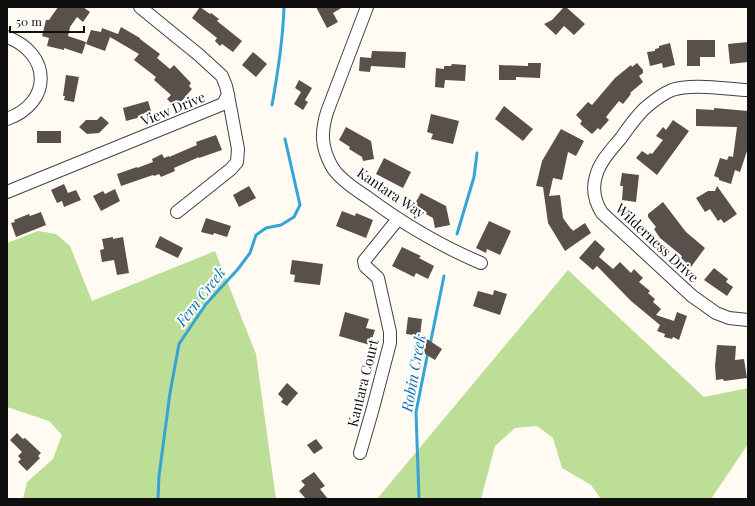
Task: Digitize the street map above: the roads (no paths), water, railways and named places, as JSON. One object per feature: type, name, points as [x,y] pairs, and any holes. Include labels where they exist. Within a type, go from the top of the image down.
[{"type":"street","points":[[140,7],[199,55],[222,76],[226,86],[237,139],[238,158],[232,169],[177,212]]},
{"type":"street","name":"Kantara Way","points":[[367,7],[327,112],[323,127],[323,145],[331,166],[350,185],[398,220],[468,258],[481,263]]},
{"type":"street","points":[[7,37],[23,46],[33,56],[40,66],[41,77],[37,94],[30,105],[22,113],[7,119]]},
{"type":"street","name":"Wilderness Drive","points":[[748,90],[688,87],[671,91],[660,97],[640,113],[602,163],[595,177],[594,188],[598,207],[607,219],[682,288],[716,313],[729,318],[748,320]]},
{"type":"street","name":"View Drive","points":[[7,192],[223,104],[228,95]]},
{"type":"street","name":"Kantara Court","points":[[360,453],[390,343],[390,332],[378,278],[365,266],[364,260],[398,220]]},
{"type":"waterway","name":"Fern Creek","points":[[272,105],[283,32],[284,7]]},
{"type":"waterway","name":"Fern Creek","points":[[158,499],[159,476],[170,393],[179,344],[206,304],[238,269],[250,253],[256,235],[266,228],[281,225],[294,217],[300,205],[285,139]]},
{"type":"waterway","name":"Robin Creek","points":[[457,234],[474,177],[477,153]]},
{"type":"waterway","name":"Robin Creek","points":[[430,345],[444,276]]},
{"type":"waterway","name":"Robin Creek","points":[[419,499],[416,412],[428,352]]}]
